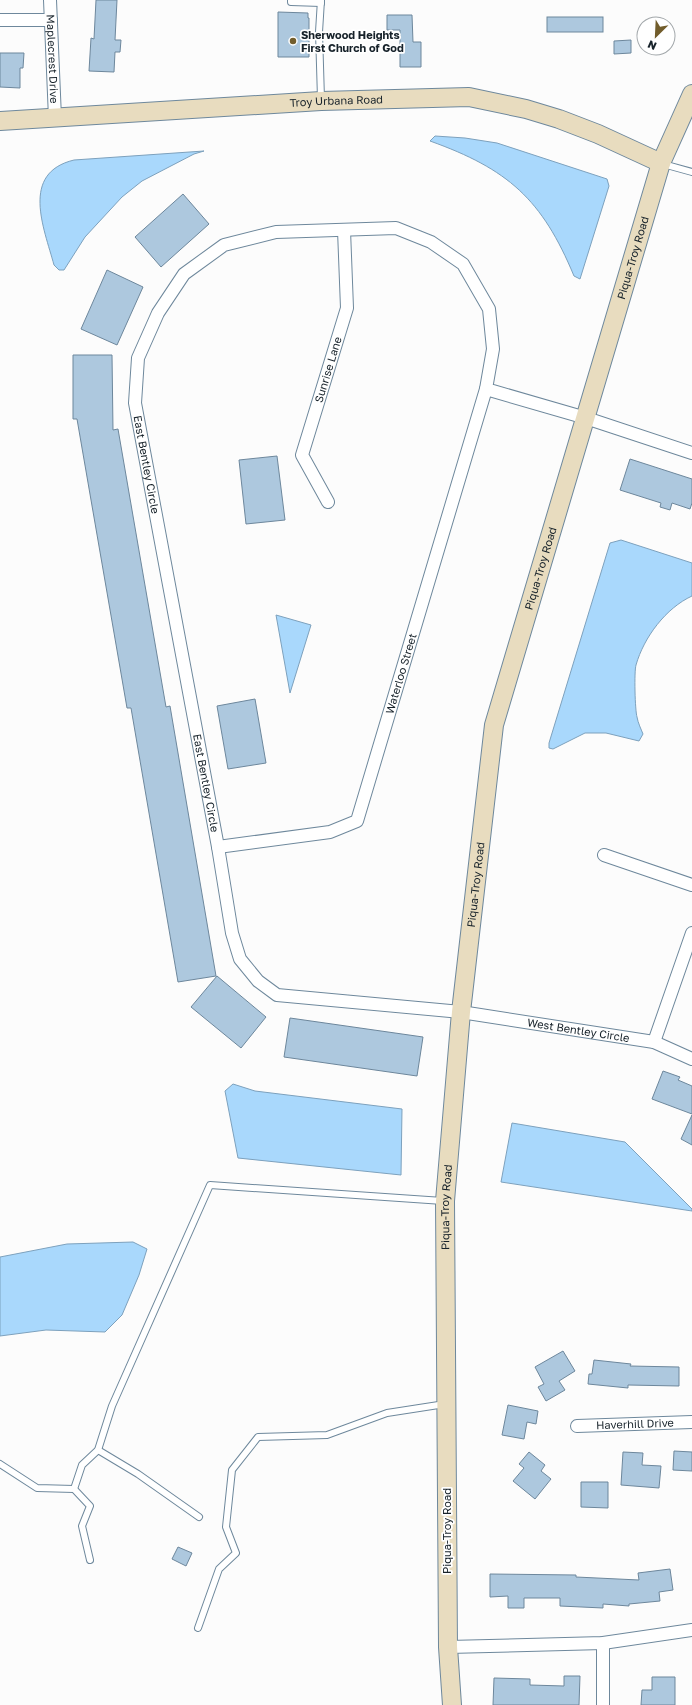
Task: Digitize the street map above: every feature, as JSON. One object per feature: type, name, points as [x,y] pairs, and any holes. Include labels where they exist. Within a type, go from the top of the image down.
[{"type":"street","name":"Maplecrest Drive","points":[[50,0],[55,118]]},
{"type":"street","points":[[0,20],[51,20]]},
{"type":"street","name":"Piqua-Troy Road","points":[[452,1705],[448,1647],[445,1201],[461,1012],[494,726],[661,163],[692,94]]},
{"type":"street","name":"Troy Urbana Road","points":[[0,121],[321,101],[469,97],[526,109],[559,119],[598,134],[661,163]]},
{"type":"street","name":"East Bentley Circle","points":[[461,1012],[277,995],[258,981],[240,959],[232,933],[218,847],[135,403],[138,358],[158,313],[184,274],[224,244],[276,232],[396,228],[431,242],[463,264],[489,309],[493,349],[486,389]]},
{"type":"street","name":"Sunrise Lane","points":[[328,502],[302,454],[347,308],[344,230]]},
{"type":"street","points":[[486,389],[586,418],[692,453]]},
{"type":"street","name":"Waterloo Street","points":[[218,847],[330,832],[357,822],[486,389]]},
{"type":"street","points":[[604,855],[692,885]]},
{"type":"street","points":[[654,1042],[692,933]]},
{"type":"street","name":"West Bentley Circle","points":[[461,1012],[654,1042],[692,1059]]},
{"type":"street","name":"Haverhill Drive","points":[[578,1426],[692,1422]]},
{"type":"street","points":[[448,1647],[603,1643],[692,1630]]},
{"type":"street","points":[[603,1643],[603,1705]]},
{"type":"lane","points":[[291,0],[291,2],[321,1],[321,101]]},
{"type":"lane","points":[[661,163],[692,172]]},
{"type":"lane","points":[[74,1489],[82,1465],[98,1450],[112,1406],[210,1185],[445,1201]]},
{"type":"lane","points":[[198,1628],[219,1569],[236,1553],[226,1527],[232,1470],[258,1437],[327,1435],[387,1413],[446,1404]]},
{"type":"lane","points":[[98,1450],[138,1474],[199,1517]]},
{"type":"lane","points":[[0,1464],[37,1488],[74,1489],[90,1506],[82,1526],[90,1560]]},
{"type":"water","points":[[435,136],[465,138],[497,143],[607,179],[609,186],[580,279],[574,276],[562,249],[549,226],[535,207],[519,190],[481,163],[430,141]]},
{"type":"water","points":[[204,151],[194,154],[142,181],[122,197],[85,237],[64,270],[59,270],[54,265],[45,235],[40,204],[41,189],[47,177],[57,167],[74,160]]},
{"type":"water","points":[[621,540],[692,563],[692,596],[673,608],[657,624],[644,644],[640,654],[635,669],[636,713],[643,734],[639,741],[606,733],[585,733],[553,749],[549,748],[549,743],[610,543]]},
{"type":"water","points":[[276,615],[311,625],[290,693]]},
{"type":"water","points":[[233,1084],[255,1091],[402,1109],[401,1175],[238,1158],[225,1091]]},
{"type":"water","points":[[512,1123],[625,1142],[692,1209],[692,1211],[501,1182]]},
{"type":"water","points":[[133,1242],[147,1249],[139,1275],[122,1315],[105,1332],[46,1330],[0,1336],[0,1257],[67,1244]]},
{"type":"building","points":[[96,0],[117,0],[115,40],[121,40],[120,52],[115,52],[114,72],[89,71],[91,38],[94,39]]},
{"type":"building","name":"Sherwood Heights First Church of God","points":[[278,12],[308,13],[309,57],[278,57]]},
{"type":"building","points":[[387,15],[412,15],[413,42],[421,42],[421,67],[400,67],[400,30],[387,30]]},
{"type":"building","points":[[547,17],[603,17],[603,32],[547,32]]},
{"type":"building","points":[[631,40],[631,53],[614,54],[614,41]]},
{"type":"building","points":[[0,53],[24,53],[23,68],[20,68],[20,88],[0,87]]},
{"type":"building","points":[[183,194],[209,224],[161,267],[135,237]]},
{"type":"building","points":[[107,270],[143,287],[117,345],[81,329]]},
{"type":"building","points":[[73,355],[112,355],[113,430],[118,429],[166,707],[170,706],[216,976],[178,982],[131,708],[127,708],[77,419],[73,419]]},
{"type":"building","points":[[277,456],[285,520],[246,524],[239,460]]},
{"type":"building","points":[[630,459],[692,479],[692,503],[690,509],[672,503],[670,510],[660,507],[661,503],[620,490]]},
{"type":"building","points":[[255,699],[266,763],[228,769],[217,706]]},
{"type":"building","points":[[217,976],[266,1017],[241,1048],[191,1007]]},
{"type":"building","points":[[290,1018],[423,1037],[417,1076],[284,1057]]},
{"type":"building","points":[[663,1071],[680,1077],[678,1080],[692,1086],[692,1114],[652,1099]]},
{"type":"building","points":[[692,1115],[692,1145],[681,1139]]},
{"type":"building","points":[[563,1351],[575,1371],[559,1381],[565,1390],[546,1401],[538,1387],[544,1384],[535,1367]]},
{"type":"building","points":[[594,1360],[631,1364],[630,1366],[679,1367],[679,1386],[628,1385],[628,1388],[588,1384],[589,1374],[592,1374]]},
{"type":"building","points":[[508,1405],[538,1411],[536,1424],[527,1422],[524,1439],[502,1435]]},
{"type":"building","points":[[674,1451],[692,1452],[692,1471],[673,1470]]},
{"type":"building","points":[[529,1452],[545,1465],[541,1471],[551,1479],[535,1499],[513,1481],[524,1468],[519,1464]]},
{"type":"building","points":[[623,1452],[643,1453],[642,1465],[661,1466],[659,1488],[621,1485]]},
{"type":"building","points":[[581,1482],[608,1482],[608,1508],[581,1507]]},
{"type":"building","points":[[178,1547],[192,1553],[186,1566],[172,1559]]},
{"type":"building","points":[[670,1569],[673,1590],[659,1592],[660,1601],[629,1604],[629,1606],[603,1604],[603,1608],[560,1606],[560,1598],[524,1598],[524,1608],[508,1608],[508,1596],[490,1597],[490,1574],[576,1575],[576,1577],[639,1580],[638,1573]]},
{"type":"building","points":[[564,1676],[580,1676],[579,1705],[493,1705],[494,1678],[530,1679],[530,1685],[564,1686]]},
{"type":"building","points":[[652,1677],[675,1677],[675,1705],[641,1705],[642,1690],[652,1690]]},
{"type":"place","name":"Sherwood Heights First Church of God","points":[[293,41]]}]
